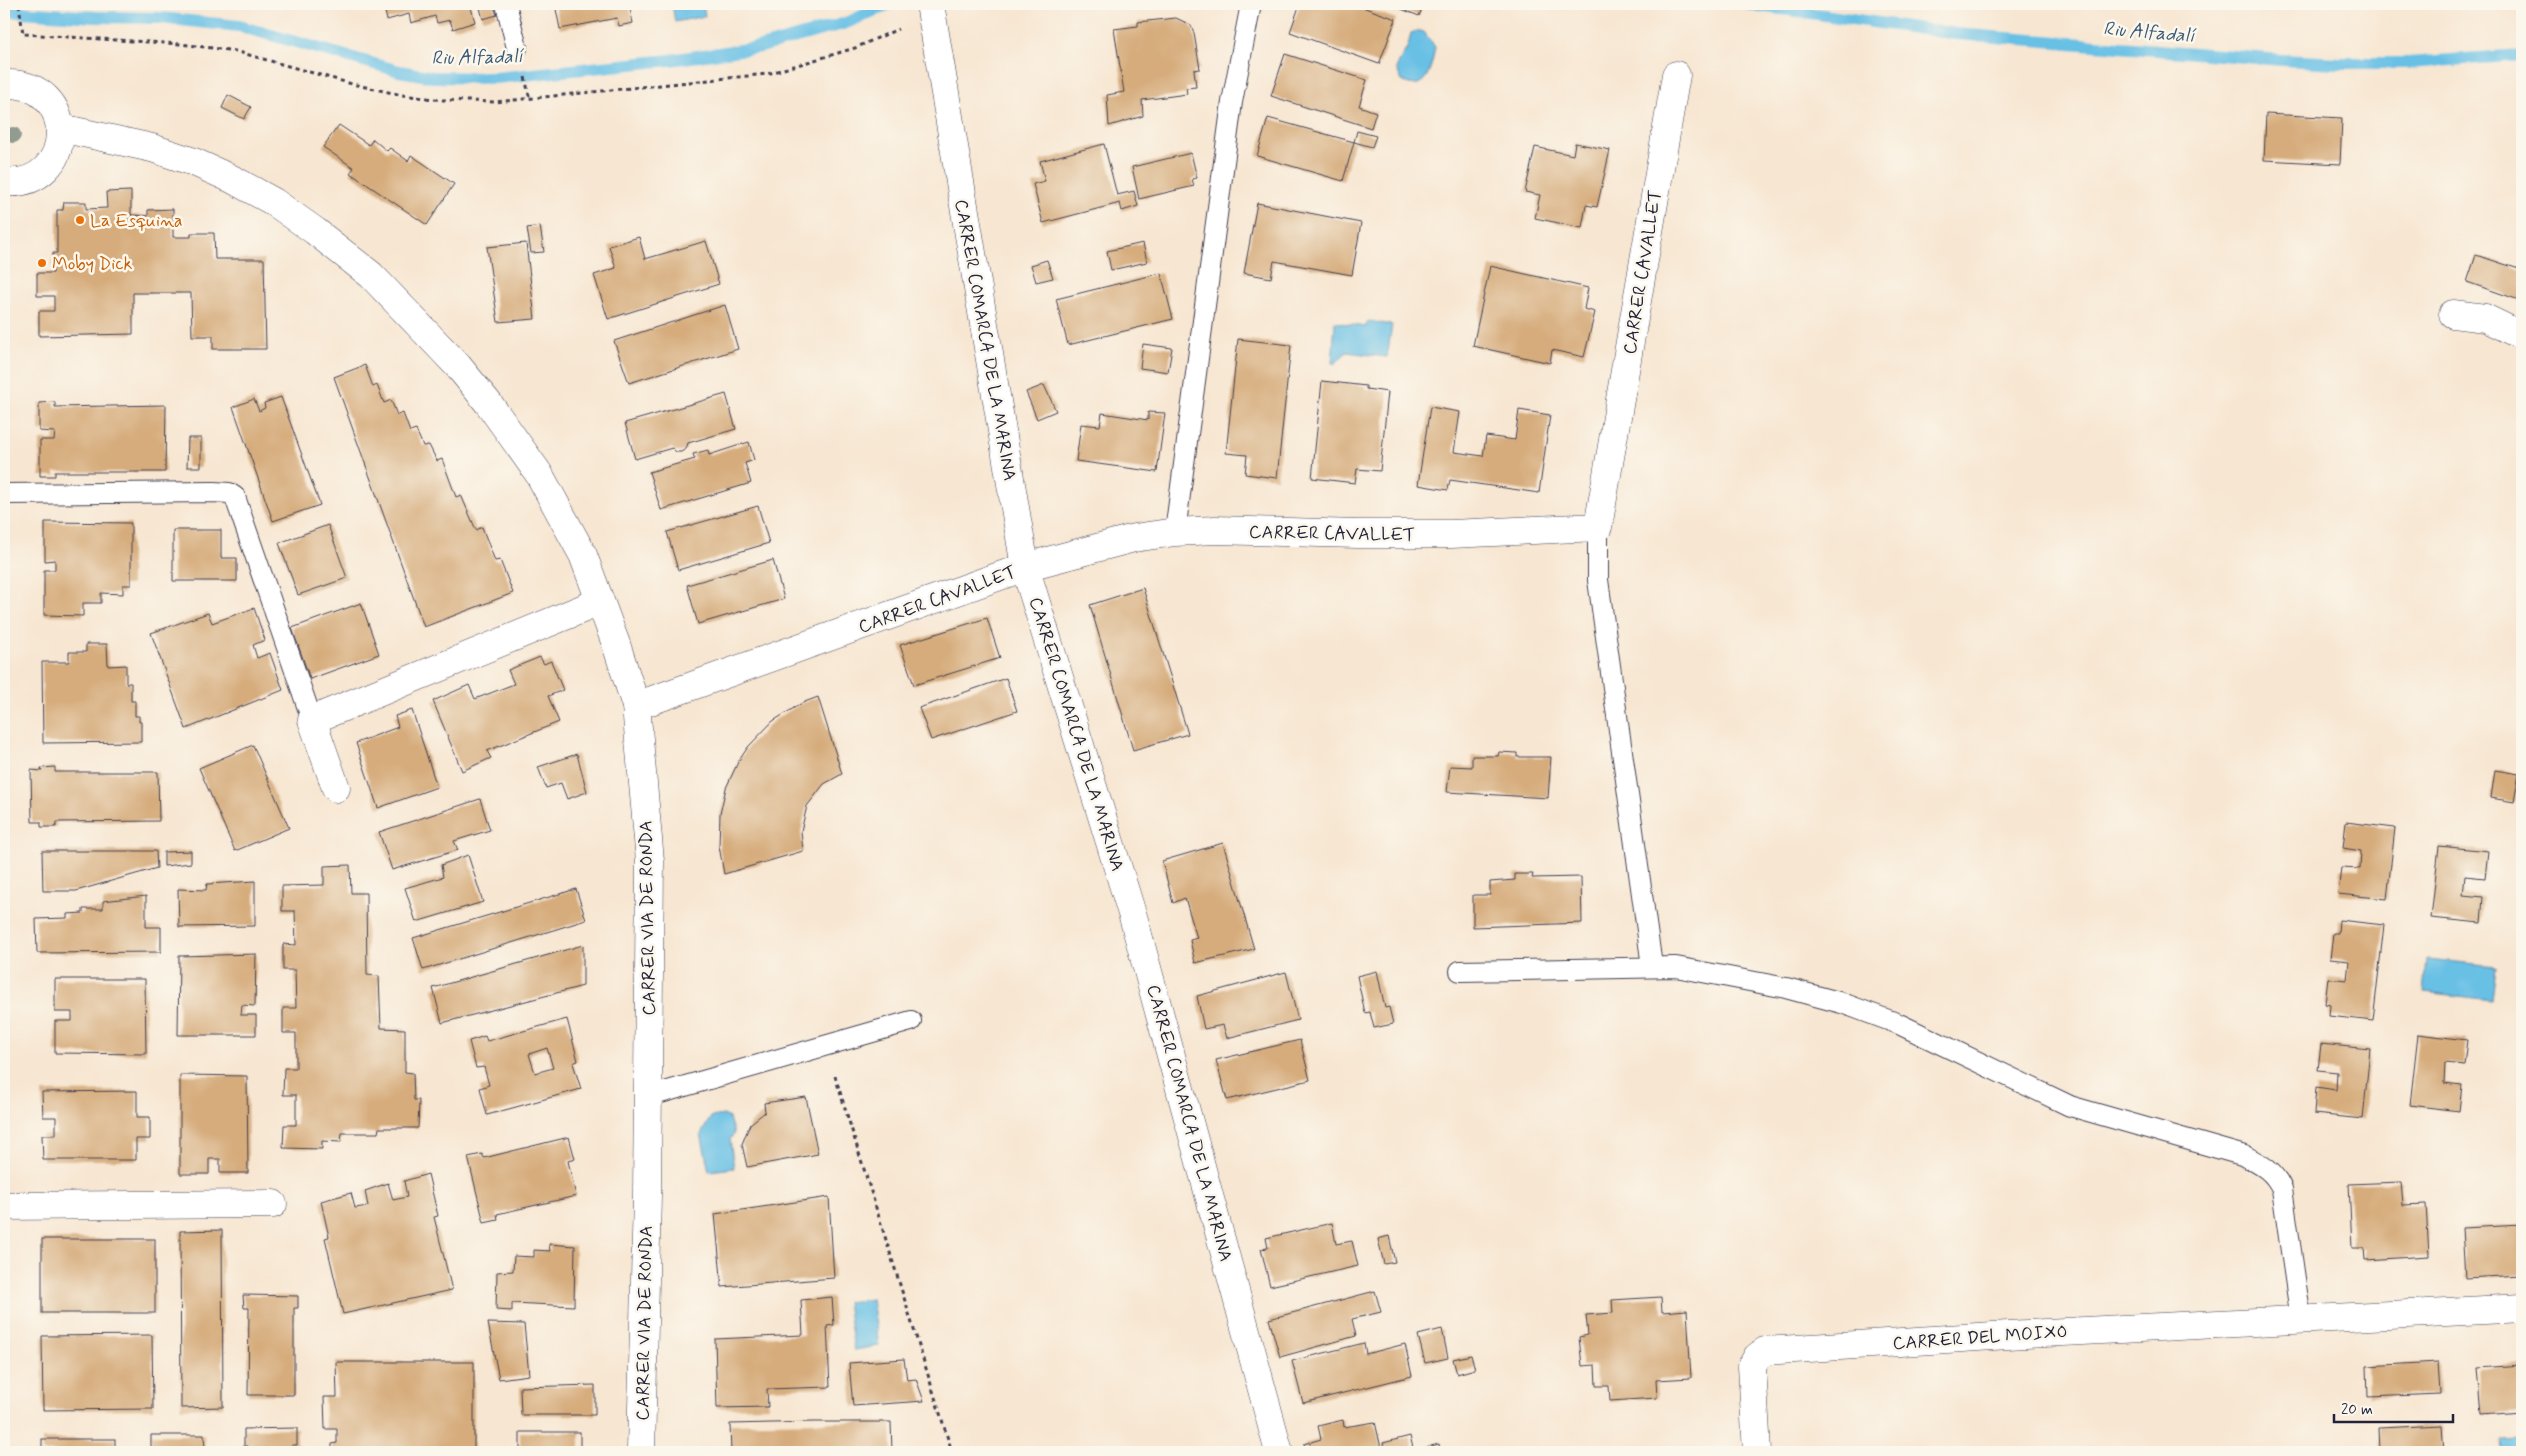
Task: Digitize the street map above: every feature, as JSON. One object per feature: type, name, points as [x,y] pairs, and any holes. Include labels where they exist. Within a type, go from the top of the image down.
[{"type":"street","name":"CARRER COMARCA DE LA MARINA","points":[[932,19],[1025,568],[1134,920],[1279,1452]]},
{"type":"street","name":"CARRER CAVALLET","points":[[636,706],[1025,568],[1100,546],[1176,532],[1442,534],[1598,527],[1676,75]]},
{"type":"street","points":[[4,84],[30,87],[42,94],[58,115],[61,128],[60,142],[55,156],[42,172],[21,181],[4,185]]},
{"type":"street","name":"CARRER VIA DE RONDA","points":[[61,128],[152,148],[194,162],[232,179],[274,202],[371,276],[458,366],[516,442],[539,474],[583,555],[616,644],[636,706],[650,860],[647,1194],[641,1452]]},
{"type":"street","points":[[2453,314],[2485,318],[2522,336]]},
{"type":"street","points":[[336,788],[312,720],[599,602]]},
{"type":"street","points":[[4,1206],[273,1204]]},
{"type":"street","name":"CARRER DEL MOIXO","points":[[1757,1452],[1752,1366],[1757,1357],[1765,1351],[2008,1335],[2522,1308]]},
{"type":"lane","points":[[506,4],[517,48]]},
{"type":"lane","points":[[1176,532],[1232,102],[1251,4]]},
{"type":"lane","points":[[4,494],[214,492],[229,493],[235,497],[312,720]]},
{"type":"lane","points":[[1598,527],[1598,580],[1652,966]]},
{"type":"lane","points":[[1460,971],[1676,966],[1727,976],[1842,1003],[1899,1024],[2070,1106],[2232,1151],[2265,1167],[2276,1176],[2282,1189],[2301,1320]]},
{"type":"lane","points":[[647,1097],[911,1022]]},
{"type":"path","points":[[19,4],[23,34],[181,44],[235,51],[352,84],[402,95],[495,102],[767,74],[856,48],[932,19]]},
{"type":"path","points":[[826,1047],[952,1452]]},
{"type":"water","points":[[672,4],[703,4],[705,16],[675,22]]},
{"type":"water","points":[[1417,31],[1424,32],[1435,47],[1427,76],[1417,84],[1410,84],[1402,81],[1396,68],[1408,46],[1411,33]]},
{"type":"water","points":[[1369,321],[1392,325],[1387,357],[1346,352],[1336,363],[1332,363],[1335,322],[1365,327]]},
{"type":"water","points":[[2427,959],[2496,966],[2492,1000],[2424,992]]},
{"type":"water","points":[[724,1115],[729,1118],[734,1134],[730,1139],[734,1168],[709,1171],[701,1134],[711,1117]]},
{"type":"water","points":[[872,1299],[879,1346],[854,1350],[847,1302]]},
{"type":"water","points":[[2522,1439],[2522,1452],[2502,1452],[2501,1440]]},
{"type":"building","points":[[383,4],[470,4],[475,22],[453,29],[450,20],[437,23],[435,16],[411,23],[409,14],[387,20]]},
{"type":"building","points":[[479,4],[493,4],[497,15],[483,19]]},
{"type":"building","points":[[555,4],[629,4],[633,23],[619,26],[617,18],[560,29]]},
{"type":"building","points":[[1300,4],[1354,4],[1396,19],[1379,64],[1290,32]]},
{"type":"building","points":[[1397,4],[1424,4],[1419,16],[1396,7]]},
{"type":"building","points":[[1176,18],[1191,25],[1194,33],[1200,69],[1194,70],[1196,87],[1186,88],[1187,94],[1142,100],[1143,116],[1109,126],[1107,95],[1124,92],[1114,29],[1138,26],[1138,22]]},
{"type":"building","points":[[1285,54],[1367,80],[1359,106],[1376,112],[1371,128],[1271,96]]},
{"type":"building","points":[[228,95],[251,107],[244,119],[222,108]]},
{"type":"building","points":[[2266,114],[2342,118],[2340,164],[2264,160]]},
{"type":"building","points":[[1268,118],[1354,142],[1343,181],[1257,156]]},
{"type":"building","points":[[339,125],[369,145],[373,139],[387,151],[390,148],[408,161],[411,155],[454,184],[427,225],[350,173],[354,168],[323,147]]},
{"type":"building","points":[[1357,131],[1376,136],[1372,147],[1354,142]]},
{"type":"building","points":[[1575,143],[1610,150],[1597,207],[1586,205],[1582,228],[1535,218],[1540,195],[1525,192],[1535,147],[1573,155]]},
{"type":"building","points":[[1104,144],[1117,195],[1134,191],[1138,206],[1122,211],[1120,203],[1043,223],[1033,184],[1045,181],[1040,161]]},
{"type":"building","points":[[1191,153],[1197,178],[1192,179],[1194,186],[1139,199],[1132,167]]},
{"type":"building","points":[[131,191],[131,215],[148,216],[148,210],[173,209],[173,237],[191,237],[191,233],[214,233],[215,259],[264,259],[266,349],[213,349],[213,336],[192,336],[191,293],[133,293],[133,334],[39,336],[39,311],[54,311],[54,296],[37,296],[37,273],[53,273],[53,253],[57,253],[57,210],[63,210],[64,202],[86,202],[86,209],[107,208],[106,192]]},
{"type":"building","points":[[1257,203],[1361,223],[1352,275],[1274,261],[1271,278],[1244,273]]},
{"type":"building","points":[[540,226],[544,252],[531,253],[527,228]]},
{"type":"building","points":[[639,237],[645,259],[706,241],[719,284],[608,319],[594,275],[616,268],[609,246]]},
{"type":"building","points":[[526,243],[535,319],[498,322],[487,247]]},
{"type":"building","points":[[1143,243],[1147,262],[1111,270],[1107,251]]},
{"type":"building","points":[[2476,255],[2522,270],[2522,301],[2467,282]]},
{"type":"building","points":[[1047,260],[1053,278],[1036,282],[1031,265]]},
{"type":"building","points":[[1490,266],[1588,288],[1584,309],[1595,312],[1584,357],[1552,350],[1550,363],[1473,346]]},
{"type":"building","points":[[1161,273],[1173,319],[1068,345],[1056,299]]},
{"type":"building","points":[[725,305],[738,349],[629,383],[614,341]]},
{"type":"building","points":[[1238,339],[1291,345],[1277,478],[1245,474],[1247,455],[1226,453]]},
{"type":"building","points":[[1143,344],[1172,348],[1168,372],[1140,368]]},
{"type":"building","points":[[365,365],[373,387],[377,385],[384,403],[391,400],[397,415],[403,413],[410,432],[416,430],[423,446],[429,445],[437,461],[442,459],[456,497],[461,495],[476,530],[482,527],[495,561],[500,560],[513,593],[424,627],[334,377]]},
{"type":"building","points":[[1322,381],[1366,386],[1366,389],[1388,392],[1380,471],[1357,469],[1355,483],[1312,478]]},
{"type":"building","points":[[1044,385],[1056,411],[1037,419],[1026,392]]},
{"type":"building","points":[[726,394],[736,429],[688,443],[686,449],[681,452],[676,452],[672,448],[635,459],[625,423]]},
{"type":"building","points":[[281,397],[320,505],[273,521],[233,407],[254,399],[259,411],[265,408],[264,403]]},
{"type":"building","points":[[55,402],[55,407],[166,405],[165,472],[55,472],[55,476],[40,476],[40,440],[54,440],[55,432],[39,431],[39,403]]},
{"type":"building","points":[[1430,407],[1460,412],[1454,452],[1483,456],[1486,436],[1515,440],[1519,410],[1550,415],[1539,493],[1450,480],[1448,490],[1418,485]]},
{"type":"building","points":[[1148,412],[1165,413],[1157,472],[1076,461],[1081,424],[1100,426],[1102,413],[1148,420]]},
{"type":"building","points":[[188,438],[201,438],[201,467],[187,467]]},
{"type":"building","points":[[749,442],[754,460],[745,463],[751,483],[661,510],[649,472],[695,459],[693,454],[708,450],[709,455]]},
{"type":"building","points":[[758,506],[769,543],[678,570],[667,532]]},
{"type":"building","points":[[45,522],[131,523],[131,585],[123,585],[123,594],[101,593],[101,603],[83,603],[83,616],[44,615],[44,570],[55,570],[55,560],[45,561]]},
{"type":"building","points":[[328,525],[347,578],[298,595],[279,543]]},
{"type":"building","points":[[173,530],[221,530],[221,558],[237,558],[237,581],[173,581]]},
{"type":"building","points":[[773,560],[784,599],[698,624],[687,585]]},
{"type":"building","points":[[1143,588],[1188,734],[1133,750],[1090,605]]},
{"type":"building","points":[[361,603],[379,654],[310,679],[292,628]]},
{"type":"building","points":[[254,608],[265,640],[253,645],[257,658],[270,653],[283,690],[186,729],[151,633],[208,613],[212,623]]},
{"type":"building","points":[[987,618],[1000,658],[914,685],[900,645]]},
{"type":"building","points":[[86,644],[107,644],[108,666],[126,665],[126,683],[131,683],[131,701],[135,701],[135,716],[139,716],[139,722],[141,722],[141,742],[43,743],[42,662],[69,662],[69,652],[86,652]]},
{"type":"building","points":[[540,657],[544,664],[551,661],[563,690],[548,696],[559,722],[487,751],[491,758],[462,771],[433,701],[469,685],[475,699],[514,684],[508,670]]},
{"type":"building","points":[[1006,678],[1017,711],[931,740],[919,708]]},
{"type":"building","points":[[818,697],[842,774],[824,784],[807,806],[801,831],[803,851],[724,874],[719,846],[720,814],[726,788],[738,762],[748,747],[773,721],[802,703]]},
{"type":"building","points":[[412,710],[437,787],[378,808],[356,743],[398,727],[395,716]]},
{"type":"building","points":[[253,745],[289,828],[235,851],[199,768]]},
{"type":"building","points":[[1499,752],[1517,753],[1517,757],[1551,757],[1548,798],[1447,792],[1450,766],[1472,767],[1472,756],[1498,756]]},
{"type":"building","points":[[577,754],[587,792],[567,799],[561,783],[546,788],[538,767]]},
{"type":"building","points":[[55,767],[55,772],[158,772],[159,821],[57,822],[56,827],[41,827],[41,822],[32,822],[31,770],[42,771],[41,768]]},
{"type":"building","points":[[2495,770],[2519,774],[2514,802],[2491,798]]},
{"type":"building","points":[[480,799],[490,830],[454,841],[458,850],[392,870],[379,832]]},
{"type":"building","points":[[2346,822],[2395,828],[2387,899],[2338,894],[2341,868],[2360,869],[2361,851],[2343,848]]},
{"type":"building","points":[[1223,843],[1254,949],[1195,963],[1190,940],[1197,938],[1185,898],[1173,903],[1162,861]]},
{"type":"building","points":[[2439,846],[2488,851],[2485,878],[2465,876],[2463,895],[2483,897],[2481,923],[2431,918]]},
{"type":"building","points":[[42,851],[156,851],[157,868],[76,891],[43,891]]},
{"type":"building","points":[[191,851],[191,863],[164,866],[164,852]]},
{"type":"building","points":[[468,855],[483,902],[416,922],[405,888],[443,877],[441,865]]},
{"type":"building","points":[[350,865],[351,893],[366,893],[367,975],[379,976],[381,1028],[405,1029],[405,1072],[413,1073],[414,1100],[419,1100],[418,1128],[379,1128],[378,1133],[342,1133],[341,1142],[322,1141],[322,1149],[283,1148],[284,1125],[296,1125],[296,1095],[283,1095],[284,1068],[296,1068],[296,1033],[283,1033],[283,1008],[296,1008],[295,970],[283,970],[283,944],[296,945],[295,911],[282,911],[282,886],[324,885],[324,866]]},
{"type":"building","points":[[1515,874],[1533,874],[1532,878],[1581,877],[1582,923],[1473,927],[1473,895],[1490,895],[1490,882],[1515,880]]},
{"type":"building","points":[[255,881],[255,926],[179,927],[178,889],[206,890],[207,884]]},
{"type":"building","points":[[576,889],[586,920],[423,970],[413,938]]},
{"type":"building","points":[[146,896],[146,927],[161,927],[161,952],[37,953],[36,919],[67,918],[67,914],[83,913],[83,909],[103,909],[103,901]]},
{"type":"building","points":[[2339,920],[2384,925],[2373,1021],[2329,1016],[2330,1005],[2325,1004],[2328,978],[2347,980],[2349,961],[2330,959],[2333,933],[2338,933]]},
{"type":"building","points":[[583,945],[583,986],[442,1023],[433,988]]},
{"type":"building","points":[[256,954],[255,1006],[242,1005],[241,1015],[256,1015],[256,1035],[178,1035],[179,956]]},
{"type":"building","points":[[1377,971],[1385,1008],[1389,1007],[1393,1024],[1374,1028],[1370,1012],[1365,1013],[1357,976]]},
{"type":"building","points":[[1286,972],[1298,1020],[1227,1038],[1223,1025],[1204,1029],[1197,996]]},
{"type":"building","points":[[55,979],[145,979],[146,1054],[55,1053],[55,1021],[72,1021],[72,1012],[55,1012]]},
{"type":"building","points":[[567,1019],[578,1061],[573,1063],[581,1089],[487,1115],[480,1088],[489,1085],[484,1067],[476,1068],[469,1041],[485,1036],[487,1041]],"holes":[[[547,1048],[553,1068],[535,1073],[529,1054]]]},
{"type":"building","points":[[2418,1034],[2467,1040],[2464,1065],[2445,1063],[2444,1083],[2462,1085],[2459,1111],[2410,1105]]},
{"type":"building","points":[[1300,1040],[1310,1080],[1227,1100],[1216,1060]]},
{"type":"building","points":[[2321,1044],[2370,1049],[2363,1119],[2314,1114],[2316,1087],[2336,1090],[2337,1072],[2318,1070]]},
{"type":"building","points":[[180,1075],[247,1076],[248,1173],[220,1173],[220,1159],[209,1159],[209,1174],[180,1174]]},
{"type":"building","points":[[137,1091],[137,1117],[150,1117],[150,1139],[136,1139],[136,1160],[43,1160],[42,1135],[56,1135],[56,1117],[43,1117],[42,1092]]},
{"type":"building","points":[[806,1097],[818,1154],[747,1167],[742,1144],[750,1124],[765,1112],[764,1103]]},
{"type":"building","points":[[569,1137],[575,1159],[568,1161],[576,1196],[497,1214],[498,1220],[484,1223],[468,1157],[482,1154],[484,1158]]},
{"type":"building","points":[[428,1174],[438,1216],[434,1217],[452,1290],[343,1314],[325,1238],[329,1237],[321,1201],[351,1193],[355,1208],[368,1206],[365,1191],[388,1183],[393,1200],[407,1197],[404,1181]]},
{"type":"building","points":[[2401,1182],[2403,1205],[2426,1204],[2429,1256],[2365,1260],[2364,1248],[2352,1248],[2349,1184]]},
{"type":"building","points":[[829,1197],[834,1278],[722,1287],[715,1214]]},
{"type":"building","points":[[1332,1223],[1336,1244],[1352,1241],[1358,1266],[1270,1286],[1261,1249],[1268,1248],[1266,1238]]},
{"type":"building","points":[[2522,1225],[2522,1275],[2465,1278],[2462,1228]]},
{"type":"building","points":[[222,1230],[223,1407],[181,1408],[180,1231]]},
{"type":"building","points":[[1389,1236],[1395,1262],[1384,1264],[1378,1239]]},
{"type":"building","points":[[42,1239],[155,1239],[155,1313],[42,1313]]},
{"type":"building","points":[[549,1244],[575,1246],[574,1306],[512,1303],[512,1311],[496,1310],[497,1272],[513,1271],[514,1256],[534,1257],[534,1250],[550,1251]]},
{"type":"building","points":[[1375,1291],[1381,1312],[1352,1319],[1356,1336],[1280,1357],[1269,1319]]},
{"type":"building","points":[[243,1295],[298,1296],[298,1308],[294,1308],[294,1395],[248,1395],[249,1308],[244,1308]]},
{"type":"building","points":[[832,1297],[834,1325],[827,1326],[830,1387],[767,1389],[768,1407],[717,1408],[715,1339],[803,1335],[801,1300]]},
{"type":"building","points":[[1661,1297],[1662,1312],[1687,1310],[1691,1378],[1656,1380],[1657,1398],[1610,1401],[1609,1386],[1596,1386],[1595,1365],[1582,1366],[1579,1337],[1588,1335],[1586,1315],[1613,1313],[1612,1300]]},
{"type":"building","points":[[488,1323],[524,1324],[529,1375],[499,1379]]},
{"type":"building","points":[[1442,1329],[1448,1358],[1425,1363],[1418,1335]]},
{"type":"building","points":[[152,1335],[153,1409],[43,1410],[42,1336]]},
{"type":"building","points":[[1364,1343],[1366,1354],[1405,1344],[1412,1376],[1303,1403],[1292,1361]]},
{"type":"building","points":[[1471,1355],[1475,1369],[1457,1374],[1453,1359]]},
{"type":"building","points":[[904,1359],[907,1380],[916,1379],[924,1401],[853,1406],[849,1363]]},
{"type":"building","points":[[336,1362],[474,1362],[474,1452],[332,1452],[332,1444],[337,1443],[337,1429],[325,1429],[324,1397],[337,1397]]},
{"type":"building","points":[[2438,1362],[2440,1394],[2368,1397],[2367,1366]]},
{"type":"building","points":[[2522,1365],[2522,1412],[2482,1415],[2478,1368]]},
{"type":"building","points":[[595,1385],[595,1415],[521,1415],[520,1387]]},
{"type":"building","points":[[1343,1420],[1344,1427],[1375,1422],[1381,1448],[1368,1452],[1306,1452],[1304,1444],[1321,1439],[1318,1426]]},
{"type":"building","points":[[891,1422],[892,1452],[731,1452],[730,1424]]},
{"type":"building","points":[[2442,1425],[2444,1452],[2380,1452],[2379,1428]]},
{"type":"building","points":[[297,1428],[297,1445],[292,1445],[292,1452],[248,1452],[248,1446],[244,1446],[244,1429]]},
{"type":"building","points":[[520,1432],[580,1432],[580,1452],[520,1452]]},
{"type":"building","points":[[151,1435],[204,1435],[205,1449],[212,1449],[212,1452],[156,1452],[156,1449],[151,1449]]},
{"type":"building","points":[[1410,1436],[1414,1452],[1385,1452],[1383,1443]]},
{"type":"building","points":[[42,1439],[115,1439],[115,1452],[42,1452]]},
{"type":"building","points":[[1439,1444],[1441,1452],[1424,1452],[1423,1448]]},
{"type":"waterway","name":"Riu Alfadalí","points":[[4,11],[95,17],[160,18],[239,26],[399,71],[433,77],[495,78],[670,60],[761,47],[846,23],[889,4]]},
{"type":"waterway","name":"Riu Alfadalí","points":[[1746,4],[1957,34],[2282,60],[2338,63],[2408,63],[2522,55]]},
{"type":"place","name":"La Esquina","points":[[80,220]]},
{"type":"place","name":"Moby Dick","points":[[42,263]]}]
